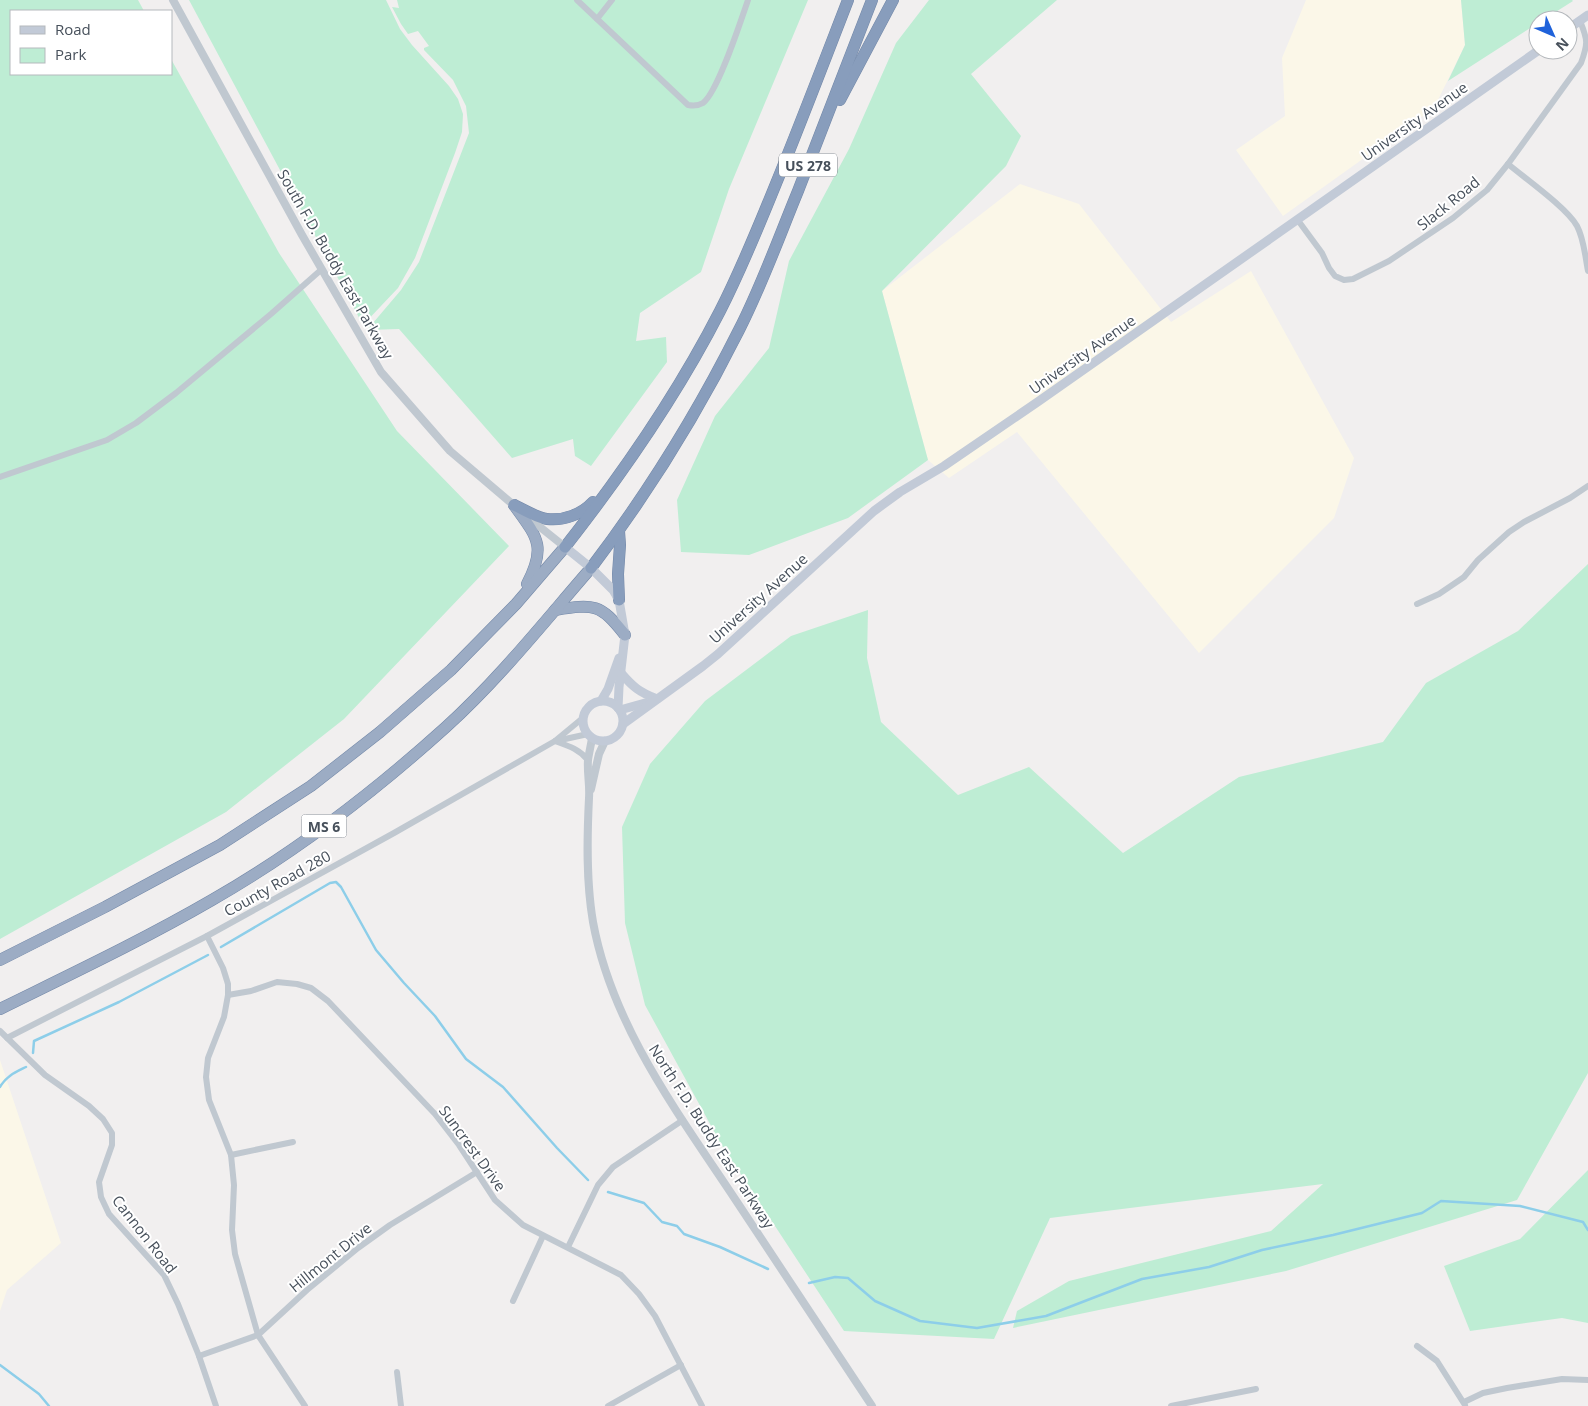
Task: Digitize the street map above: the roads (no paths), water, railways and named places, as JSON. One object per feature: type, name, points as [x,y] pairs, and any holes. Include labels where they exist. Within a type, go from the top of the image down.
[{"type":"highway","name":"US 278","points":[[565,547],[600,503],[648,434],[720,310],[760,223],[848,0]]},
{"type":"highway","name":"US 278","points":[[591,568],[620,530],[660,470],[696,410],[740,329],[776,247],[872,0]]},
{"type":"highway","points":[[811,158],[892,0]]},
{"type":"highway","points":[[514,505],[546,519],[576,515],[587,509],[622,472]]},
{"type":"highway","points":[[514,505],[535,534],[539,551],[536,568],[516,604]]},
{"type":"highway","points":[[620,530],[618,574],[620,600]]},
{"type":"highway","name":"MS 6","points":[[0,960],[105,907],[220,845],[310,786],[380,732],[451,670],[516,604],[565,547]]},
{"type":"highway","name":"MS 6","points":[[0,1009],[128,945],[212,900],[277,860],[344,812],[447,726],[512,661],[591,568]]},
{"type":"highway","points":[[555,610],[581,606],[593,607],[612,618],[625,635]]},
{"type":"main road","name":"University Avenue","points":[[623,724],[718,654],[874,511],[1032,406],[1528,58]]},
{"type":"main road","points":[[565,547],[591,568],[613,590],[620,600],[625,635],[622,653],[619,709]]},
{"type":"main road","points":[[601,701],[613,704],[619,709],[623,718],[623,724],[617,736],[606,741],[590,736],[585,729],[584,717],[590,706],[601,701],[622,653]]},
{"type":"main road","points":[[621,673],[629,683],[642,693],[657,699]]},
{"type":"main road","name":"University Avenue","points":[[619,709],[657,699]]},
{"type":"street","name":"South F.D. Buddy East Parkway","points":[[173,0],[381,372],[450,451],[565,547]]},
{"type":"street","points":[[577,0],[688,105],[696,106],[703,103],[716,86],[748,0]]},
{"type":"street","points":[[597,19],[612,0]]},
{"type":"street","name":"Slack Road","points":[[1297,219],[1322,253],[1335,276],[1344,280],[1353,279],[1389,261],[1453,218],[1486,190],[1508,164],[1581,63],[1587,52],[1588,40],[1584,18]]},
{"type":"street","points":[[1508,164],[1564,210],[1576,224],[1584,248],[1588,271]]},
{"type":"street","points":[[0,477],[107,440],[136,423],[176,394],[272,314],[322,269]]},
{"type":"street","points":[[1417,604],[1439,594],[1464,577],[1478,560],[1508,532],[1588,486]]},
{"type":"street","points":[[555,741],[584,717]]},
{"type":"street","points":[[555,741],[590,736],[588,760],[589,796]]},
{"type":"street","points":[[555,741],[572,746],[588,760]]},
{"type":"street","name":"County Road 280","points":[[7,1038],[207,936],[394,833],[555,741]]},
{"type":"street","points":[[589,796],[599,754],[606,741]]},
{"type":"street","name":"North F.D. Buddy East Parkway","points":[[589,796],[587,817],[589,885],[593,922],[603,961],[619,1006],[638,1047],[683,1120],[872,1406]]},
{"type":"street","points":[[207,936],[223,968],[228,984],[224,1018],[208,1058],[206,1077],[209,1100],[231,1155],[234,1185],[232,1230],[235,1254],[258,1335],[304,1406]]},
{"type":"street","name":"Suncrest Drive","points":[[228,995],[251,991],[277,982],[297,984],[312,989],[328,1000],[435,1114],[459,1144],[495,1200],[523,1225],[621,1275],[639,1294],[655,1316],[702,1406]]},
{"type":"street","name":"Cannon Road","points":[[0,1031],[45,1075],[90,1106],[103,1119],[112,1133],[112,1145],[99,1182],[100,1197],[109,1214],[164,1275],[199,1356],[216,1406]]},
{"type":"street","points":[[568,1247],[598,1185],[613,1167],[683,1120]]},
{"type":"street","points":[[231,1155],[292,1142]]},
{"type":"street","name":"Hillmont Drive","points":[[199,1356],[258,1335],[307,1290],[358,1248],[390,1225],[477,1172]]},
{"type":"street","points":[[513,1301],[543,1236]]},
{"type":"street","points":[[1418,1346],[1437,1361],[1465,1404],[1483,1394],[1562,1379],[1588,1380]]},
{"type":"street","points":[[608,1406],[681,1365]]},
{"type":"street","points":[[397,1372],[401,1406]]},
{"type":"street","points":[[1171,1406],[1256,1389]]},
{"type":"waterway","points":[[221,947],[330,883],[336,882],[341,887],[376,950],[435,1016],[466,1059],[503,1087],[588,1180]]},
{"type":"waterway","points":[[33,1053],[34,1041],[119,1002],[208,955]]},
{"type":"waterway","points":[[0,1087],[8,1077],[26,1067]]},
{"type":"waterway","points":[[608,1192],[644,1203],[662,1222],[677,1226],[684,1234],[720,1247],[768,1269]]},
{"type":"waterway","points":[[809,1283],[835,1277],[848,1278],[875,1301],[920,1321],[977,1328],[1046,1316],[1142,1279],[1209,1267],[1262,1250],[1422,1213],[1441,1201],[1520,1206],[1583,1222],[1588,1230]]},
{"type":"waterway","points":[[0,1365],[39,1394],[49,1406]]}]
